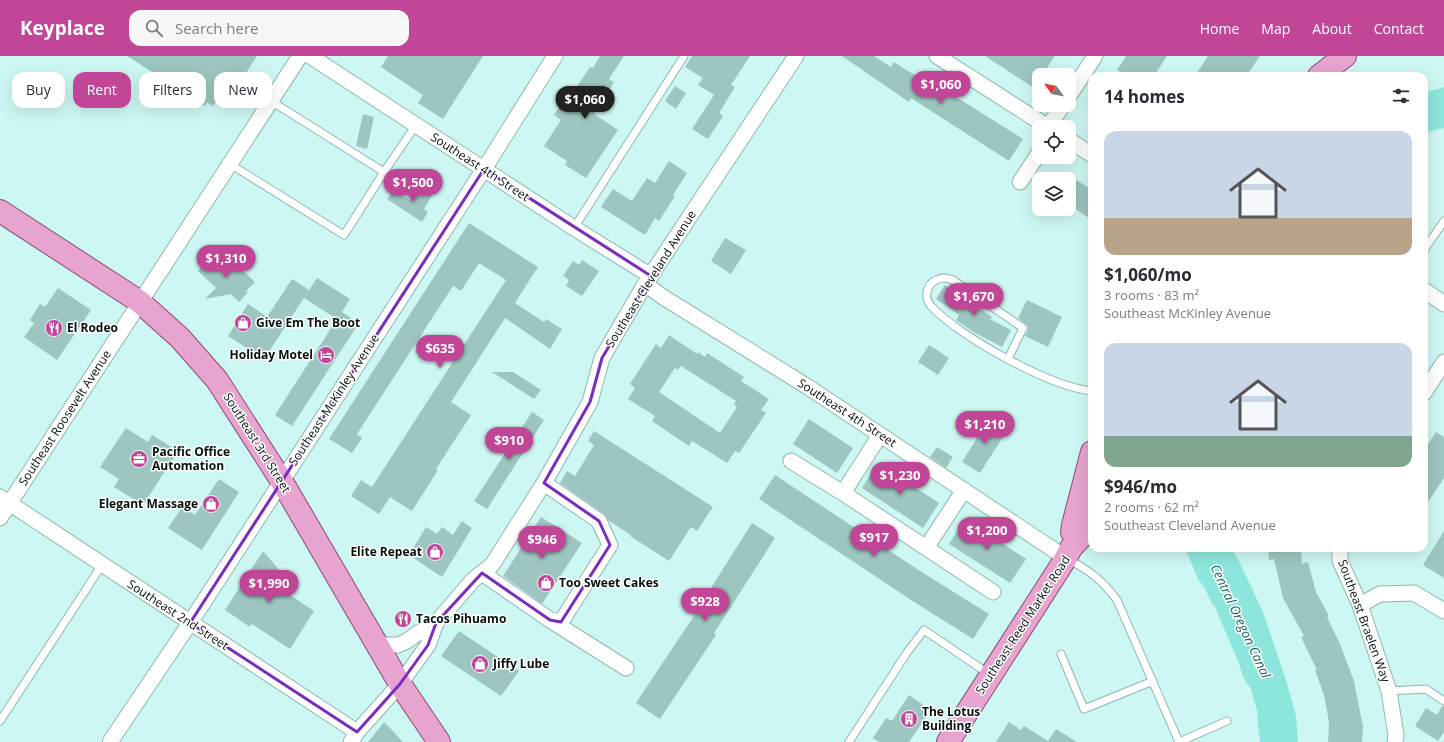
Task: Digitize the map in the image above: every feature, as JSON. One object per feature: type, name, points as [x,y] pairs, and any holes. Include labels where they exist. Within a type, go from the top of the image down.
[{"type":"main road","points":[[1307,72],[1327,56]]},
{"type":"main road","points":[[1324,72],[1345,56]]},
{"type":"main road","name":"Southeast 3rd Street","points":[[0,211],[140,302],[180,338],[217,380],[281,480],[400,684],[439,742]]},
{"type":"main road","name":"Southeast Reed Market Road","points":[[1069,553],[1073,525],[1088,467]]},
{"type":"main road","name":"Southeast Reed Market Road","points":[[948,742],[1069,553],[1083,535],[1088,522]]},
{"type":"street","name":"Southeast Roosevelt Avenue","points":[[272,99],[300,56]]},
{"type":"street","name":"Southeast 4th Street","points":[[310,56],[574,228],[648,280],[663,297],[808,387],[964,490],[1069,553]]},
{"type":"street","name":"Southeast McKinley Avenue","points":[[110,742],[190,623],[281,480],[484,169],[555,56]]},
{"type":"street","name":"Southeast Cleveland Avenue","points":[[354,737],[400,684],[428,645],[436,623],[472,580],[492,565],[544,482],[590,402],[602,358],[648,280],[796,56]]},
{"type":"street","points":[[937,56],[1037,120]]},
{"type":"street","points":[[1076,85],[1095,56]]},
{"type":"street","name":"Southeast Roosevelt Avenue","points":[[0,518],[5,500],[140,302],[266,108]]},
{"type":"street","points":[[1076,145],[1088,152]]},
{"type":"street","points":[[1020,182],[1032,164]]},
{"type":"street","points":[[1428,293],[1444,304]]},
{"type":"street","points":[[1428,387],[1444,362]]},
{"type":"street","points":[[843,493],[880,435]]},
{"type":"street","points":[[791,461],[843,493],[993,592]]},
{"type":"street","points":[[544,482],[599,522],[610,545],[561,622],[550,620]]},
{"type":"street","points":[[926,548],[964,490]]},
{"type":"street","name":"Southeast 2nd Street","points":[[5,500],[190,623],[354,737]]},
{"type":"street","name":"Southeast Braelen Way","points":[[1340,552],[1340,561],[1360,605],[1389,691],[1396,735],[1395,742]]},
{"type":"street","points":[[482,573],[550,620],[626,668]]},
{"type":"street","points":[[1360,605],[1380,594],[1414,593],[1444,611]]},
{"type":"street","name":"Southeast Cleveland Avenue","points":[[377,645],[398,644],[408,641],[418,633],[436,623]]},
{"type":"lane","points":[[574,228],[684,56]]},
{"type":"lane","points":[[272,102],[384,172]]},
{"type":"lane","points":[[230,164],[344,235],[416,125]]},
{"type":"lane","points":[[1428,244],[1444,221]]},
{"type":"lane","points":[[1008,359],[1023,328],[953,280],[946,278],[935,280],[928,289],[927,298],[930,305],[957,328],[998,354],[1008,359],[1056,382],[1088,390]]},
{"type":"lane","points":[[1069,553],[1106,585],[1117,600],[1179,742],[1227,721]]},
{"type":"lane","points":[[0,721],[102,565]]},
{"type":"lane","points":[[849,742],[906,654],[924,630],[991,675]]},
{"type":"lane","points":[[1061,654],[1084,710],[1153,681]]},
{"type":"lane","points":[[1389,691],[1426,689],[1444,701]]},
{"type":"highlighted area","points":[[484,169],[651,276],[602,358],[590,402],[544,483],[599,521],[610,545],[561,622],[550,620],[482,573],[436,623],[428,645],[400,684],[357,732],[190,623]]},
{"type":"water","points":[[1444,87],[1444,128],[1428,132],[1428,92]]},
{"type":"water","name":"Central Oregon Canal","points":[[1187,552],[1234,552],[1263,612],[1286,680],[1296,716],[1298,742],[1260,742],[1257,716],[1258,713],[1251,689],[1244,679],[1215,607],[1199,581]]},
{"type":"building","points":[[127,56],[257,56],[247,72],[214,72],[213,106],[207,102],[206,104],[206,72],[152,72]]},
{"type":"building","points":[[388,56],[483,56],[443,119],[418,103],[423,95],[381,67]]},
{"type":"building","points":[[600,56],[624,56],[609,79],[614,82],[594,114],[618,130],[586,178],[565,165],[567,161],[544,146],[561,120],[554,115],[569,92],[572,94],[590,67],[593,68]]},
{"type":"building","points":[[692,56],[750,56],[731,85],[735,87],[719,113],[723,116],[708,139],[692,129],[714,95],[698,85],[703,78],[685,67]]},
{"type":"building","points":[[842,56],[874,56],[891,67],[894,62],[927,83],[929,80],[1023,139],[1009,161],[911,98],[909,102]]},
{"type":"building","points":[[985,56],[1055,56],[1047,68],[1032,68],[1032,87]]},
{"type":"building","points":[[1126,56],[1167,56],[1157,72],[1120,72],[1117,70]]},
{"type":"building","points":[[1208,56],[1260,56],[1249,72],[1198,72]]},
{"type":"building","points":[[675,86],[686,93],[676,109],[665,101]]},
{"type":"building","points":[[363,114],[374,117],[367,149],[356,146]]},
{"type":"building","points":[[669,161],[687,173],[673,195],[675,196],[659,221],[655,218],[645,235],[601,207],[613,189],[632,201],[647,178],[655,183]]},
{"type":"building","points":[[1076,180],[1088,187],[1088,217],[1076,210]]},
{"type":"building","points":[[419,186],[433,194],[424,209],[428,212],[422,222],[387,199],[393,190],[410,200]]},
{"type":"building","points":[[469,223],[538,267],[515,303],[544,322],[546,319],[562,329],[550,349],[505,318],[451,402],[471,415],[436,469],[438,470],[412,511],[390,497],[379,514],[351,496],[361,480],[372,487],[506,280],[479,263],[461,291],[453,286],[357,434],[362,438],[352,453],[329,439]]},
{"type":"building","points":[[725,238],[746,250],[731,274],[711,261]]},
{"type":"building","points":[[214,254],[228,267],[233,261],[255,282],[246,291],[248,292],[239,302],[231,294],[205,299],[216,288],[198,271]]},
{"type":"building","points":[[582,260],[599,271],[582,296],[566,286],[569,280],[563,276],[573,261],[579,265]]},
{"type":"building","name":"Holiday Motel","points":[[317,278],[350,299],[342,312],[359,323],[292,426],[275,415],[337,319],[304,298]]},
{"type":"building","points":[[292,279],[309,290],[263,361],[246,350],[247,348],[228,336],[248,304],[267,317]]},
{"type":"building","points":[[945,285],[992,317],[990,319],[1011,330],[1002,347],[975,333],[956,320],[959,315],[936,299]]},
{"type":"building","name":"El Rodeo","points":[[58,288],[91,310],[57,360],[24,337],[34,323],[30,320],[40,304],[45,307]]},
{"type":"building","points":[[1027,300],[1062,317],[1048,347],[1025,336],[1028,326],[1018,318]]},
{"type":"building","points":[[669,335],[697,354],[698,352],[705,357],[707,353],[744,377],[741,381],[769,399],[761,410],[766,413],[739,453],[735,451],[727,463],[692,441],[689,446],[652,421],[655,416],[628,399],[635,388],[630,384],[656,344],[661,348]],"holes":[[[681,366],[736,401],[734,404],[737,407],[720,433],[659,392],[675,368],[678,370]]]},
{"type":"building","points":[[929,345],[949,358],[938,375],[918,362]]},
{"type":"building","points":[[492,372],[513,372],[541,390],[534,399]]},
{"type":"building","points":[[532,412],[544,420],[487,509],[474,501]]},
{"type":"building","points":[[990,417],[1008,429],[980,473],[962,462]]},
{"type":"building","points":[[809,419],[853,448],[837,473],[793,444]]},
{"type":"building","name":"Pacific Office Automation","points":[[126,428],[148,442],[152,435],[178,451],[143,505],[114,487],[119,479],[100,467]]},
{"type":"building","points":[[594,431],[713,507],[697,531],[691,527],[669,561],[609,521],[604,514],[560,483],[567,471],[575,476],[594,445],[588,441]]},
{"type":"building","points":[[1436,432],[1444,437],[1444,478],[1428,502],[1428,444]]},
{"type":"building","points":[[937,447],[953,457],[946,468],[930,457]]},
{"type":"building","points":[[878,463],[939,503],[923,528],[862,488]]},
{"type":"building","points":[[775,475],[920,571],[989,614],[973,639],[911,600],[759,499]]},
{"type":"building","points":[[219,479],[239,492],[202,550],[168,528],[183,506],[195,515]]},
{"type":"building","points":[[541,517],[582,543],[542,604],[503,576]]},
{"type":"building","points":[[965,519],[1026,559],[1010,583],[949,544]]},
{"type":"building","name":"Elite Repeat","points":[[462,521],[472,528],[442,577],[409,555],[426,527],[437,534],[442,527],[453,535]]},
{"type":"building","points":[[752,523],[775,538],[714,633],[716,635],[660,719],[636,703],[698,610]]},
{"type":"building","points":[[1444,531],[1444,578],[1423,565]]},
{"type":"building","points":[[263,551],[287,579],[281,589],[314,611],[290,649],[252,624],[250,627],[225,610]]},
{"type":"building","points":[[1268,552],[1301,552],[1302,564],[1308,562],[1316,592],[1329,616],[1327,617],[1340,644],[1354,681],[1363,727],[1362,742],[1328,742],[1329,722],[1324,695],[1315,670],[1317,670],[1301,637],[1304,636],[1283,598],[1274,559],[1269,560]]},
{"type":"building","name":"Jiffy Lube","points":[[459,631],[519,671],[501,696],[441,656]]},
{"type":"building","name":"The Lotus Building","points":[[909,695],[931,710],[909,742],[879,742],[873,738],[886,718],[892,721]]},
{"type":"building","points":[[1442,706],[1444,706],[1444,732],[1438,741],[1415,726],[1426,708],[1437,715]]},
{"type":"building","points":[[384,722],[392,730],[403,742],[368,742]]},
{"type":"building","points":[[1009,722],[1021,730],[1024,726],[1048,741],[1056,729],[1077,742],[996,742]]},
{"type":"place","name":"Give Em The Boot","points":[[243,323]]},
{"type":"place","name":"El Rodeo","points":[[54,328]]},
{"type":"place","name":"Holiday Motel","points":[[326,355]]},
{"type":"place","name":"Pacific Office Automation","points":[[139,459]]},
{"type":"place","name":"Elegant Massage","points":[[211,504]]},
{"type":"place","name":"Elite Repeat","points":[[435,552]]},
{"type":"place","name":"Too Sweet Cakes","points":[[546,583]]},
{"type":"place","name":"Tacos Pihuamo","points":[[403,619]]},
{"type":"place","name":"Jiffy Lube","points":[[480,664]]},
{"type":"place","name":"The Lotus Building","points":[[909,719]]}]
